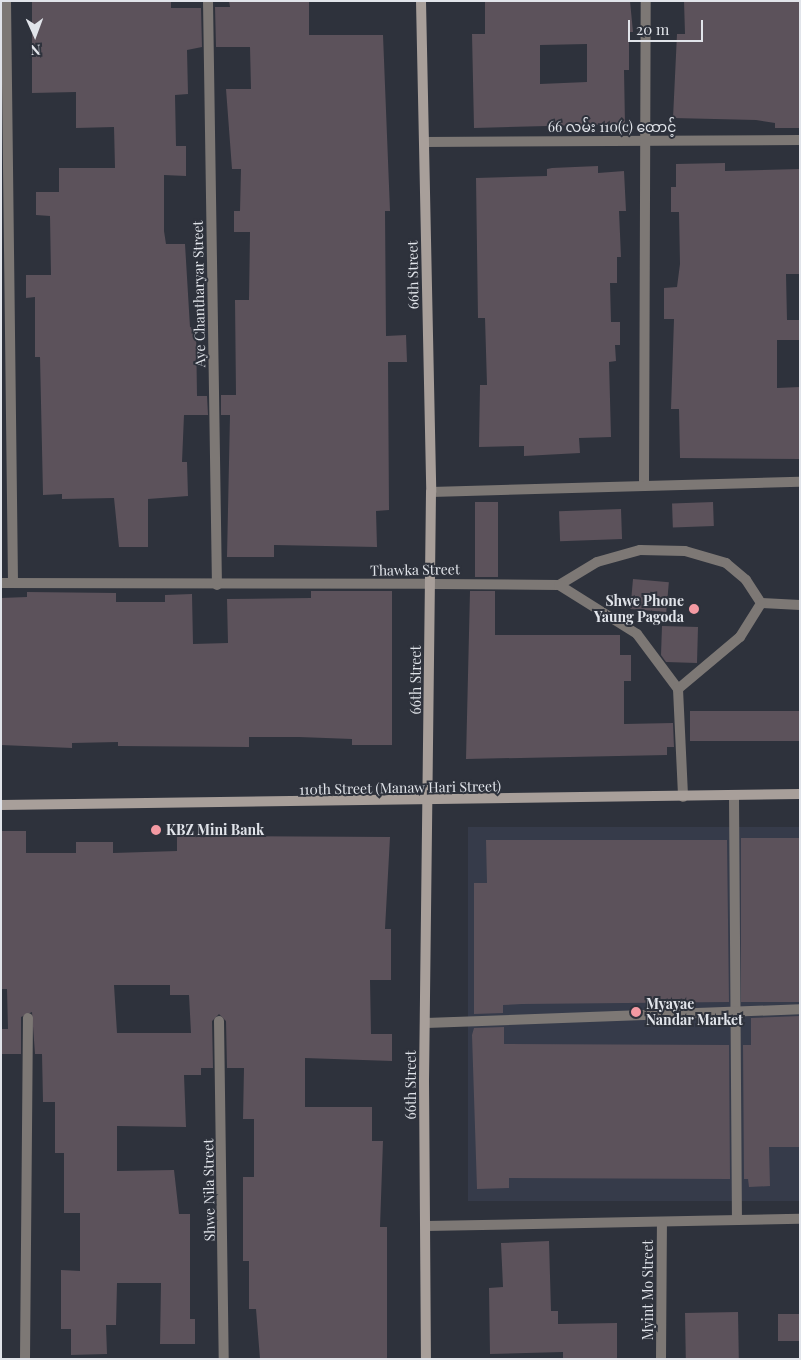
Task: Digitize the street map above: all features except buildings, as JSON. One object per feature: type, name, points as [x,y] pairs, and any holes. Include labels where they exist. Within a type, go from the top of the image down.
[{"type":"street","points":[[6,1],[12,583]]},
{"type":"street","name":"Aye Chantharyar Street","points":[[208,1],[217,586]]},
{"type":"street","name":"66th Street","points":[[422,1],[431,492],[426,1023],[426,1359]]},
{"type":"street","points":[[644,486],[646,1]]},
{"type":"street","name":"66 လမ်း 110(c) ထောင့်","points":[[424,142],[800,140]]},
{"type":"street","points":[[431,492],[800,482]]},
{"type":"street","points":[[684,796],[678,690],[637,634],[559,585],[597,562],[640,550],[685,551],[726,563],[746,580],[761,604]]},
{"type":"street","name":"Thawka Street","points":[[1,583],[217,586],[559,585]]},
{"type":"street","points":[[761,604],[800,605]]},
{"type":"street","points":[[678,690],[740,637],[761,604]]},
{"type":"street","name":"110th Street (Manaw Hari Street)","points":[[1,805],[429,802],[800,794]]},
{"type":"street","points":[[734,796],[737,1220]]},
{"type":"street","points":[[426,1023],[736,1010],[800,1010]]},
{"type":"street","points":[[25,1359],[28,1018]]},
{"type":"street","name":"Shwe Nila Street","points":[[219,1020],[224,1359]]},
{"type":"street","points":[[426,1226],[800,1219]]},
{"type":"street","name":"Myint Mo Street","points":[[661,1359],[662,1222]]},
{"type":"shaded area","name":"Myayae Nandar Market","points":[[468,827],[800,827],[800,1201],[468,1201]]},
{"type":"place","name":"Shwe Phone Yaung Pagoda","points":[[694,609]]},
{"type":"place","name":"KBZ Mini Bank","points":[[156,830]]},
{"type":"place","name":"Myayae Nandar Market","points":[[636,1012]]}]
